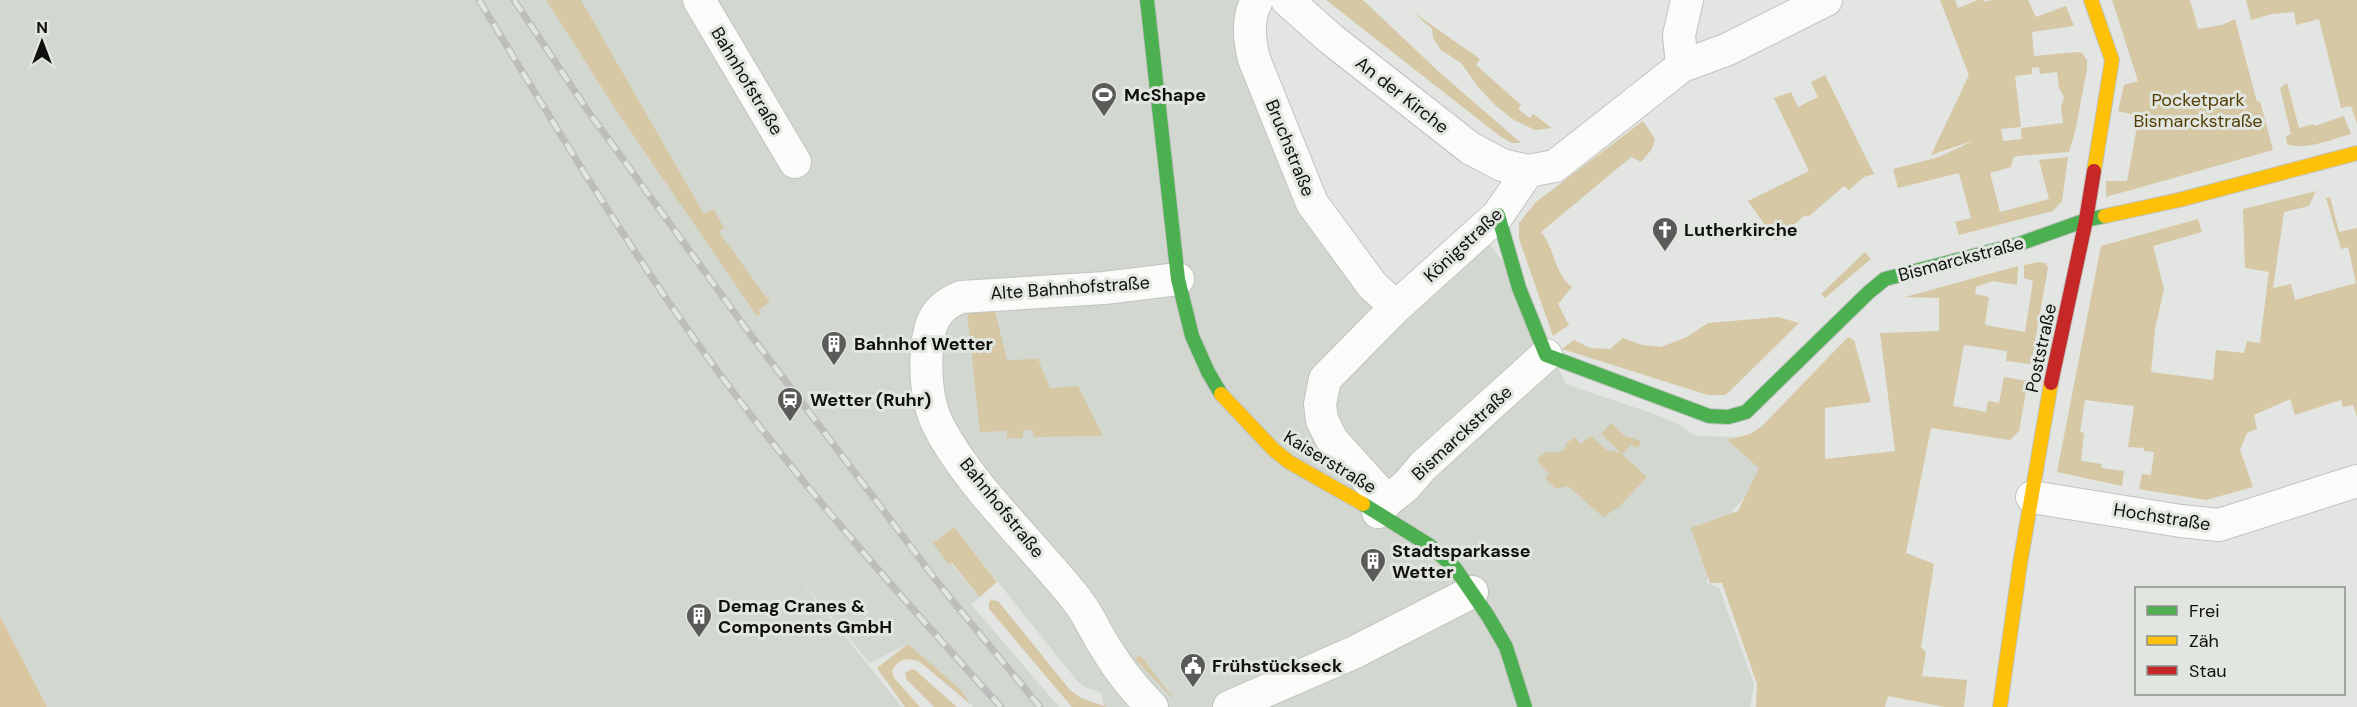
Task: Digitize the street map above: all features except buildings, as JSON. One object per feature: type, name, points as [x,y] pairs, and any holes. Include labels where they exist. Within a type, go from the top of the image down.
[{"type":"street","name":"Bahnhofstraße","points":[[699,0],[790,154]]},
{"type":"street","name":"Kaiserstraße","points":[[1147,0],[1178,279],[1192,336],[1208,372],[1224,399],[1288,462],[1382,507],[1455,568],[1506,647],[1525,707]]},
{"type":"street","name":"Bruchstraße","points":[[1257,0],[1249,24],[1249,38],[1254,59],[1307,193],[1372,285],[1396,307]]},
{"type":"street","name":"An der Kirche","points":[[1287,0],[1331,39],[1470,148],[1502,165],[1528,171]]},
{"type":"street","points":[[1682,66],[1679,35],[1687,0]]},
{"type":"street","points":[[1528,171],[1555,166],[1682,66],[1726,50],[1826,0]]},
{"type":"street","name":"Poststraße","points":[[2000,707],[2052,378],[2086,220],[2112,60],[2091,0]]},
{"type":"street","name":"Bismarckstraße","points":[[1382,507],[1406,486],[1423,466],[1546,355],[1709,416],[1736,417],[1746,412],[1885,279],[2019,244],[2086,220],[2179,200],[2357,153]]},
{"type":"street","name":"Königstraße","points":[[1382,507],[1332,440],[1322,420],[1320,404],[1325,380],[1396,307],[1498,215],[1528,171]]},
{"type":"street","points":[[1498,215],[1520,288],[1546,355]]},
{"type":"street","name":"Alte Bahnhofstraße","points":[[961,297],[1104,288],[1178,279]]},
{"type":"street","name":"Bahnhofstraße","points":[[961,297],[946,303],[939,311],[928,336],[926,356],[931,401],[938,424],[973,477],[1084,608],[1109,654],[1152,707]]},
{"type":"street","name":"Hochstraße","points":[[2032,497],[2218,525],[2357,481]]},
{"type":"street","points":[[1229,707],[1355,652],[1472,592]]},
{"type":"shaded area","points":[[0,0],[546,0],[616,110],[758,315],[759,310],[770,302],[718,231],[724,228],[713,209],[704,214],[581,0],[1257,0],[1255,3],[1297,170],[1396,307],[1482,235],[1511,271],[1566,384],[1657,415],[1676,423],[1696,436],[1735,437],[1774,466],[1732,511],[1706,582],[1719,588],[1754,684],[1750,707],[1107,707],[1104,706],[1101,693],[1078,682],[954,527],[933,543],[980,597],[971,604],[1059,707],[973,707],[960,690],[908,644],[870,663],[785,562],[902,707],[47,707],[0,616]]},
{"type":"shaded area","points":[[0,616],[47,707],[0,707]]},
{"type":"green space","points":[[546,0],[581,0],[704,214],[714,209],[724,228],[719,232],[770,302],[759,310],[761,313],[757,316],[616,110]]},
{"type":"green space","points":[[1326,0],[1363,0],[1438,71],[1521,143],[1512,143],[1501,137]]},
{"type":"green space","points":[[1940,0],[1955,0],[1958,8],[1978,0],[1985,2],[2028,0],[2036,17],[2066,6],[2074,26],[2032,32],[2034,56],[2077,52],[2082,53],[2087,60],[2075,132],[2069,152],[2017,156],[2013,158],[2011,167],[1990,173],[2000,212],[2049,199],[2039,160],[2068,157],[2062,201],[2053,211],[1959,235],[1955,222],[1971,218],[1959,173],[1898,188],[1893,169],[1939,157],[1975,140],[1931,155],[1969,75]],"holes":[[[2039,67],[2040,74],[2057,72],[2059,88],[2064,97],[2061,108],[2063,123],[2021,128],[2022,139],[2003,141],[2001,129],[2021,127],[2015,76],[2032,74],[2032,68]]]},
{"type":"green space","name":"Pocketpark Bismarckstraße","points":[[2112,0],[2190,0],[2198,29],[2222,25],[2235,19],[2257,102],[2260,101],[2273,150],[2106,197],[2106,181],[2127,181],[2139,116],[2118,111],[2124,85],[2138,81]]},
{"type":"green space","points":[[2246,0],[2357,0],[2357,124],[2351,106],[2341,108],[2319,19],[2296,25],[2294,12],[2272,14],[2251,20]]},
{"type":"green space","points":[[1413,12],[1480,59],[1476,65],[1521,105],[1518,109],[1530,118],[1533,114],[1552,128],[1535,130],[1514,120],[1496,106],[1479,88],[1461,63],[1441,50],[1433,38],[1432,29]]},
{"type":"green space","points":[[1825,75],[1874,174],[1864,177],[1849,190],[1844,186],[1808,217],[1805,215],[1776,241],[1748,201],[1809,171],[1774,98],[1791,92],[1798,107],[1818,97],[1811,82]]},
{"type":"green space","points":[[2287,83],[2299,128],[2314,124],[2315,126],[2344,116],[2351,134],[2311,145],[2287,144],[2286,136],[2291,134],[2280,88]]},
{"type":"green space","points":[[1643,121],[1655,139],[1652,149],[1641,162],[1631,157],[1541,232],[1546,238],[1561,274],[1572,287],[1558,304],[1569,325],[1553,336],[1519,239],[1519,223],[1536,202]]},
{"type":"green space","points":[[2316,191],[2309,206],[2284,212],[2273,288],[2291,284],[2295,300],[2356,283],[2348,247],[2341,249],[2326,198],[2330,197],[2339,232],[2357,228],[2357,417],[2353,405],[2343,407],[2341,400],[2295,415],[2290,399],[2254,415],[2257,429],[2247,433],[2240,450],[2253,487],[2206,500],[2139,489],[2142,474],[2151,475],[2154,452],[2144,451],[2144,448],[2128,447],[2134,406],[2085,400],[2080,432],[2084,433],[2081,461],[2102,464],[2101,468],[2124,471],[2122,486],[2057,472],[2101,246],[2198,219],[2202,232],[2153,246],[2164,289],[2155,329],[2151,372],[2213,380],[2216,350],[2244,353],[2247,341],[2260,343],[2269,272],[2245,268],[2243,209]]},
{"type":"green space","points":[[1865,252],[1871,259],[1825,298],[1821,294]]},
{"type":"green space","points":[[2046,263],[2048,268],[2031,364],[2006,361],[2007,351],[1964,345],[1953,406],[1986,412],[1988,401],[1999,403],[2004,377],[2028,381],[2019,431],[2010,440],[1931,428],[1906,553],[1934,564],[1921,647],[1926,652],[1922,676],[1967,680],[1964,707],[1945,707],[1888,696],[1885,707],[1756,707],[1757,684],[1722,583],[1710,583],[1691,528],[1738,511],[1759,468],[1727,440],[1750,434],[1761,427],[1848,337],[1854,340],[1871,402],[1825,408],[1825,459],[1895,451],[1880,333],[1939,331],[1939,298],[1905,297],[2018,266],[2017,285],[1992,281],[1976,287],[1975,294],[1989,297],[1985,325],[2025,332],[2033,281],[2024,278],[2024,265]]},
{"type":"green space","points":[[995,311],[1007,360],[1038,359],[1050,388],[1078,386],[1103,436],[1034,437],[1033,430],[1023,430],[1023,438],[1007,438],[1007,431],[980,432],[967,312]]},
{"type":"green space","points":[[1778,317],[1799,323],[1725,395],[1708,395],[1562,349],[1574,340],[1590,348],[1610,349],[1623,338],[1642,345],[1661,347],[1687,337],[1708,323]]},
{"type":"green space","points":[[1611,423],[1625,436],[1641,441],[1638,448],[1631,445],[1622,454],[1647,477],[1619,507],[1603,517],[1568,486],[1556,489],[1545,478],[1549,474],[1537,461],[1547,452],[1559,453],[1567,447],[1565,444],[1576,437],[1580,444],[1591,436],[1607,450],[1621,453],[1601,434]]},
{"type":"green space","points":[[954,527],[997,582],[980,597],[952,563],[948,564],[933,543]]},
{"type":"green space","points":[[991,600],[998,601],[1070,690],[1081,698],[1107,707],[1072,707],[989,609]]},
{"type":"green space","points":[[908,644],[961,690],[970,704],[920,662],[907,659],[897,663],[892,671],[894,678],[920,707],[905,707],[877,668]]},
{"type":"green space","points":[[1140,655],[1173,698],[1135,659]]},
{"type":"green space","points":[[912,669],[957,707],[934,707],[906,679],[905,673]]},
{"type":"railway","points":[[479,0],[607,208],[660,290],[724,380],[838,523],[1001,707]]},
{"type":"railway","points":[[514,0],[588,111],[750,334],[942,588],[1040,707]]},
{"type":"traffic: fast","points":[[1147,0],[1178,279],[1192,336],[1221,394]]},
{"type":"traffic: fast","points":[[1498,215],[1519,288],[1546,355],[1709,416],[1728,417],[1746,412],[1885,279],[2019,244],[2086,220],[2105,216]]},
{"type":"traffic: fast","points":[[1363,504],[1429,545],[1455,568],[1506,647],[1525,707]]},
{"type":"traffic: slow","points":[[2091,0],[2112,60],[2094,171]]},
{"type":"traffic: slow","points":[[2105,216],[2179,200],[2357,153]]},
{"type":"traffic: slow","points":[[2000,707],[2020,564],[2051,383]]},
{"type":"traffic: slow","points":[[1221,394],[1274,450],[1289,462],[1363,504]]},
{"type":"traffic: jam","points":[[2051,383],[2086,220],[2094,171]]},
{"type":"place","name":"McShape","points":[[1104,118]]},
{"type":"place","name":"Lutherkirche","points":[[1665,253]]},
{"type":"place","name":"Bahnhof Wetter","points":[[834,367]]},
{"type":"place","name":"Wetter (Ruhr)","points":[[790,423]]},
{"type":"place","name":"Stadtsparkasse Wetter","points":[[1373,584]]},
{"type":"place","name":"Demag Cranes & Components GmbH","points":[[699,639]]},
{"type":"place","name":"Frühstückseck","points":[[1193,689]]}]
